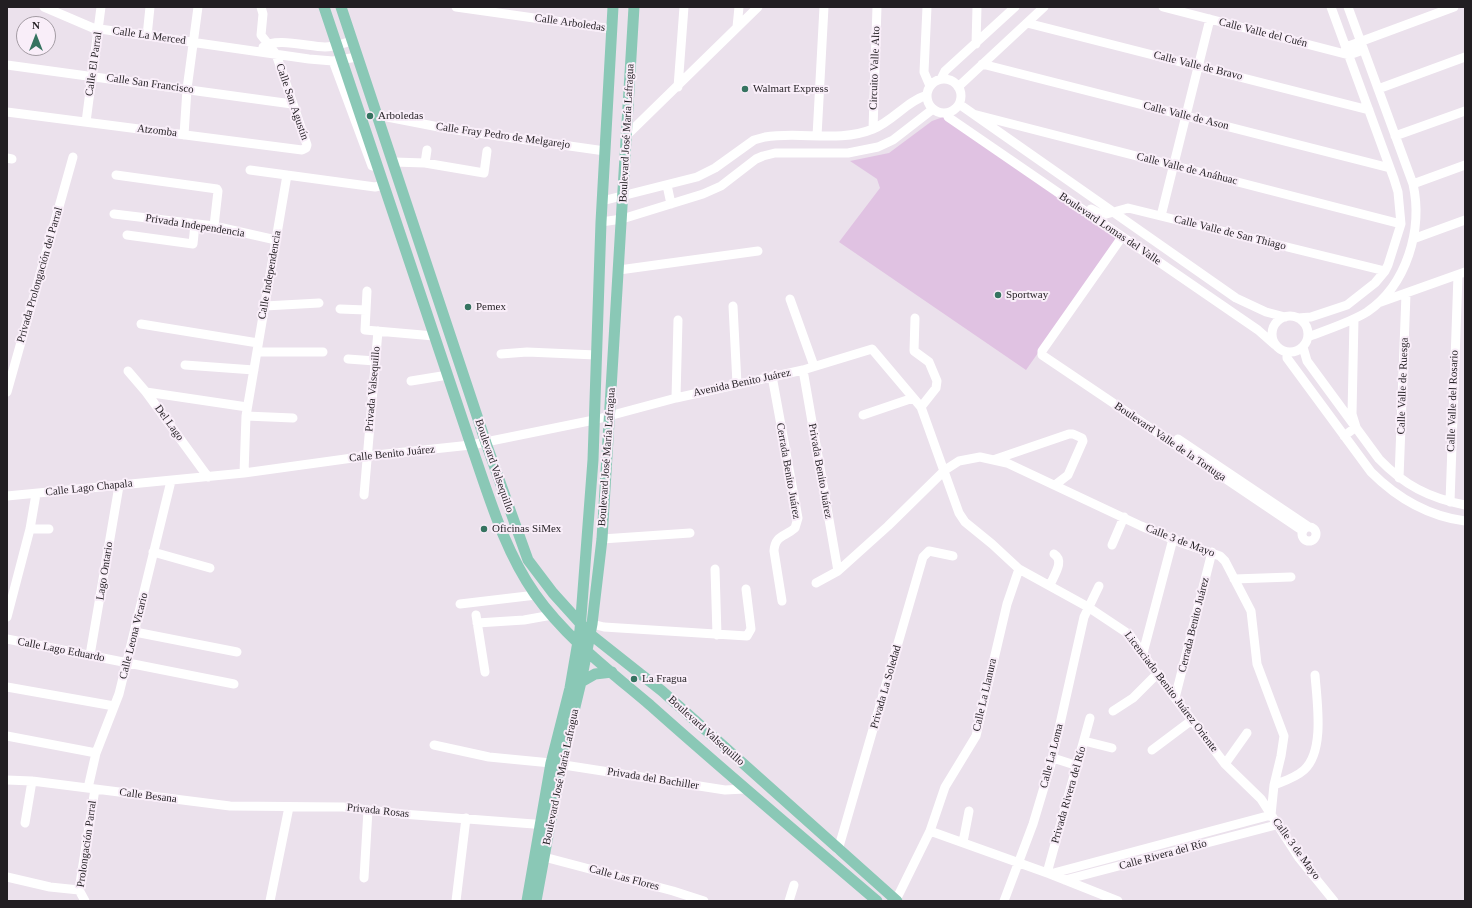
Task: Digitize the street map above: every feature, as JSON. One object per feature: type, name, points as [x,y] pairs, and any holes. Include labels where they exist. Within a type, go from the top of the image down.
[{"type":"main road","name":"Boulevard Valsequillo","points":[[341,7],[394,162],[486,442],[528,560],[553,593],[580,624],[591,629],[662,691],[896,901]]},
{"type":"main road","name":"Boulevard José María Lafragua","points":[[527,901],[545,825],[578,643],[580,624],[589,512],[594,420],[601,222],[613,7]]},
{"type":"main road","name":"Boulevard José María Lafragua","points":[[556,764],[581,682],[591,629],[602,539],[634,7]]},
{"type":"main road","name":"Boulevard Valsequillo","points":[[326,12],[337,45],[338,60],[384,186],[471,445],[516,564],[536,595],[578,643],[745,789],[877,901]]},
{"type":"main road","points":[[581,682],[595,674],[612,672]]},
{"type":"main road","name":"Boulevard José María Lafragua","points":[[536,901],[544,857],[545,825]]},
{"type":"street","name":"Calle La Merced","points":[[44,7],[98,29],[276,54],[338,60],[358,57]]},
{"type":"street","name":"Calle El Parral","points":[[86,122],[102,7]]},
{"type":"street","points":[[147,36],[150,7]]},
{"type":"street","points":[[184,135],[187,89],[198,7]]},
{"type":"street","points":[[319,7],[320,11],[326,12]]},
{"type":"street","name":"Calle Arboledas","points":[[456,7],[518,11],[612,29]]},
{"type":"street","points":[[678,87],[684,7]]},
{"type":"street","points":[[736,27],[739,7]]},
{"type":"street","points":[[627,135],[678,87],[736,27],[758,7]]},
{"type":"street","points":[[817,136],[824,7]]},
{"type":"street","name":"Circuito Valle Alto","points":[[873,129],[877,7]]},
{"type":"street","points":[[927,7],[924,72],[928,90],[928,103],[933,109],[942,113],[947,113],[952,111],[959,104],[961,97],[958,87],[950,80],[940,79]]},
{"type":"street","points":[[976,44],[977,7]]},
{"type":"street","points":[[602,201],[623,197],[697,177],[714,168],[754,140],[776,136],[846,135],[873,129],[891,120],[928,90],[940,79],[945,71],[1015,7]]},
{"type":"street","points":[[958,87],[1044,7]]},
{"type":"street","name":"Calle Valle del Cuén","points":[[1163,7],[1347,51]]},
{"type":"street","points":[[1298,318],[1311,317],[1347,306],[1375,283],[1388,265],[1401,224],[1398,192],[1331,7]]},
{"type":"street","points":[[1348,7],[1413,184],[1416,197],[1412,247],[1403,267],[1387,293],[1377,304]]},
{"type":"street","points":[[1347,51],[1454,7]]},
{"type":"street","name":"Calle San Agustín","points":[[262,10],[261,36],[276,54],[306,148]]},
{"type":"street","points":[[1161,216],[1210,19]]},
{"type":"street","name":"Calle Valle de Bravo","points":[[1027,22],[1369,110]]},
{"type":"street","points":[[258,51],[267,44],[278,43],[326,47],[352,41]]},
{"type":"street","points":[[1378,89],[1465,57]]},
{"type":"street","points":[[338,60],[374,170]]},
{"type":"street","name":"Calle Valle de Ason","points":[[982,64],[1390,168]]},
{"type":"street","name":"Calle San Francisco","points":[[7,65],[292,104]]},
{"type":"street","name":"Boulevard Lomas del Valle","points":[[959,104],[1236,298],[1266,312],[1284,317]]},
{"type":"street","points":[[601,222],[622,220],[703,194],[721,186],[756,159],[775,153],[848,153],[865,150],[893,140],[933,109]]},
{"type":"street","points":[[1395,136],[1465,111]]},
{"type":"street","name":"Atzomba","points":[[7,112],[302,150],[306,148]]},
{"type":"street","name":"Boulevard Lomas del Valle","points":[[947,113],[948,117],[1258,330],[1275,345]]},
{"type":"street","name":"Calle Valle de Anáhuac","points":[[973,114],[1401,224]]},
{"type":"street","name":"Calle Fray Pedro de Melgarejo","points":[[377,115],[449,129],[605,151]]},
{"type":"street","points":[[846,135],[848,153]]},
{"type":"street","points":[[775,153],[776,136]]},
{"type":"street","points":[[805,136],[805,153]]},
{"type":"street","points":[[425,163],[427,150]]},
{"type":"street","points":[[394,162],[452,164],[484,173],[487,151]]},
{"type":"street","name":"Privada Prolongación del Parral","points":[[7,392],[73,157]]},
{"type":"street","points":[[1413,184],[1465,165]]},
{"type":"street","points":[[250,170],[375,187],[384,186]]},
{"type":"street","points":[[116,175],[216,189],[218,191],[214,226]]},
{"type":"street","name":"Calle Independencia","points":[[244,473],[247,411],[287,175]]},
{"type":"street","points":[[667,185],[671,204]]},
{"type":"street","name":"Calle Valle de San Thiago","points":[[1078,207],[1088,208],[1104,215],[1116,214],[1128,208],[1384,271]]},
{"type":"street","name":"Privada Independencia","points":[[114,214],[214,226],[276,240]]},
{"type":"street","points":[[1110,228],[1116,214]]},
{"type":"street","points":[[1413,239],[1465,220]]},
{"type":"street","points":[[127,235],[193,244],[195,224]]},
{"type":"street","name":"Boulevard Valle de la Tortuga","points":[[1122,237],[1042,355],[1306,529]]},
{"type":"street","points":[[619,270],[758,251]]},
{"type":"street","points":[[1308,337],[1354,319],[1377,304],[1461,273]]},
{"type":"street","name":"Calle Valle del Rosario","points":[[1450,502],[1461,273]]},
{"type":"street","points":[[340,310],[366,310],[367,291]]},
{"type":"street","name":"Calle Valle de Ruesga","points":[[1399,478],[1406,294]]},
{"type":"street","points":[[790,300],[814,366]]},
{"type":"street","points":[[265,306],[319,303]]},
{"type":"street","points":[[733,306],[737,384]]},
{"type":"street","name":"Privada Valsequillo","points":[[366,310],[365,330],[434,336]]},
{"type":"street","points":[[1292,316],[1298,318],[1304,323],[1308,330],[1308,337],[1303,347],[1295,352],[1287,352],[1275,345],[1273,341],[1272,332],[1274,325],[1284,317],[1292,316]]},
{"type":"street","points":[[915,318],[914,351],[929,362],[937,381],[936,388],[921,407]]},
{"type":"street","points":[[1338,427],[1351,416],[1354,319]]},
{"type":"street","points":[[676,398],[678,320]]},
{"type":"street","points":[[141,324],[157,324],[257,348],[323,352]]},
{"type":"street","name":"Privada Valsequillo","points":[[364,495],[378,331]]},
{"type":"street","points":[[1303,347],[1308,361],[1351,416],[1356,427],[1379,459],[1399,478],[1423,492],[1450,502],[1465,505]]},
{"type":"street","name":"Avenida Benito Juárez","points":[[610,414],[803,370],[872,349]]},
{"type":"street","name":"Licenciado Benito Juárez Oriente","points":[[872,349],[921,407],[945,470],[959,513],[965,522],[1019,569],[1088,607],[1126,631],[1225,764],[1261,799],[1271,814]]},
{"type":"street","points":[[501,354],[527,352],[596,355]]},
{"type":"street","points":[[1287,352],[1287,358],[1371,472],[1394,494],[1419,508],[1435,514],[1465,521]]},
{"type":"street","points":[[348,360],[375,360]]},
{"type":"street","points":[[185,365],[254,370]]},
{"type":"street","name":"Privada Benito Juárez","points":[[803,370],[838,571]]},
{"type":"street","name":"Del Lago","points":[[128,371],[146,392],[208,476]]},
{"type":"street","points":[[411,381],[448,375]]},
{"type":"street","name":"Cerrada Benito Juárez","points":[[772,376],[798,522],[795,528],[779,537],[775,543],[774,551],[782,601]]},
{"type":"street","points":[[146,392],[293,418]]},
{"type":"street","points":[[863,415],[913,398]]},
{"type":"street","name":"Calle Benito Juárez","points":[[171,480],[244,473],[367,456],[471,445],[594,420],[610,414]]},
{"type":"street","points":[[1344,436],[1356,427]]},
{"type":"street","points":[[996,459],[1069,434],[1082,438],[1083,441],[1068,476],[1055,485]]},
{"type":"street","name":"Calle 3 de Mayo","points":[[816,583],[838,571],[888,526],[945,470],[959,461],[980,457],[996,459],[1124,518],[1173,539],[1212,552],[1224,559],[1251,611],[1257,664],[1284,736],[1282,756],[1274,785],[1271,814],[1276,825],[1334,901]]},
{"type":"street","name":"Calle Lago Chapala","points":[[7,496],[171,480]]},
{"type":"street","name":"Calle Leona Vicario","points":[[91,788],[96,753],[114,706],[136,632],[153,552],[171,480]]},
{"type":"street","name":"Lago Ontario","points":[[90,656],[119,486]]},
{"type":"street","points":[[7,617],[30,529],[36,494]]},
{"type":"street","points":[[1112,544],[1124,518]]},
{"type":"street","points":[[30,529],[49,529]]},
{"type":"street","points":[[602,539],[690,533]]},
{"type":"street","points":[[1143,653],[1173,539]]},
{"type":"street","name":"Privada La Soledad","points":[[838,850],[923,556],[929,551],[953,556]]},
{"type":"street","points":[[153,552],[210,568]]},
{"type":"street","name":"Cerrada Benito Juárez","points":[[1175,698],[1212,552]]},
{"type":"street","points":[[1050,585],[1060,562],[1059,558],[1054,554]]},
{"type":"street","points":[[714,569],[717,635]]},
{"type":"street","name":"Calle La Llanura","points":[[896,901],[930,831],[945,787],[976,736],[1006,604],[1019,569]]},
{"type":"street","points":[[1234,579],[1291,577]]},
{"type":"street","name":"Calle La Loma","points":[[1004,901],[1033,824],[1052,758],[1074,658],[1088,607],[1099,586]]},
{"type":"street","points":[[591,629],[604,627],[746,636],[750,634],[751,630],[746,589]]},
{"type":"street","points":[[460,604],[536,595]]},
{"type":"street","points":[[485,672],[477,619],[524,620],[552,615]]},
{"type":"street","points":[[136,632],[237,652]]},
{"type":"street","name":"Calle Lago Eduardo","points":[[7,639],[234,684]]},
{"type":"street","points":[[1113,711],[1133,698],[1157,674]]},
{"type":"street","points":[[1274,785],[1302,771],[1310,763],[1316,749],[1317,703],[1315,675]]},
{"type":"street","points":[[7,687],[114,706]]},
{"type":"street","name":"Privada Rivera del Río","points":[[1048,873],[1090,718]]},
{"type":"street","points":[[1152,750],[1192,720]]},
{"type":"street","points":[[1225,764],[1247,733]]},
{"type":"street","points":[[7,736],[96,753]]},
{"type":"street","points":[[1084,741],[1112,748]]},
{"type":"street","name":"Privada del Bachiller","points":[[434,745],[489,757],[556,764],[725,790],[745,789]]},
{"type":"street","points":[[1052,758],[1078,766]]},
{"type":"street","name":"Calle Besana","points":[[7,780],[32,781],[230,806],[289,807]]},
{"type":"street","points":[[25,823],[32,781]]},
{"type":"street","name":"Prolongación Parral","points":[[84,900],[79,890],[91,788]]},
{"type":"street","points":[[270,901],[289,807]]},
{"type":"street","name":"Privada Rosas","points":[[289,807],[343,807],[545,825]]},
{"type":"street","points":[[364,878],[368,810]]},
{"type":"street","points":[[962,842],[969,811]]},
{"type":"street","name":"Calle Rivera del Río","points":[[1048,873],[1271,814]]},
{"type":"street","points":[[456,901],[466,818]]},
{"type":"street","name":"Calle Rivera del Río","points":[[1065,880],[1276,825]]},
{"type":"street","points":[[1213,830],[1216,841]]},
{"type":"street","points":[[930,831],[1019,864],[1048,873],[1118,901]]},
{"type":"street","points":[[1138,850],[1140,861]]},
{"type":"street","name":"Calle Las Flores","points":[[544,857],[673,891],[704,901]]},
{"type":"street","points":[[7,877],[50,887],[79,890]]},
{"type":"street","points":[[789,901],[794,885]]},
{"type":"shaded area","name":"Sportway","points":[[943,117],[1119,238],[1026,370],[839,242],[880,188],[877,179],[850,161],[889,153],[932,121]]},
{"type":"place","name":"Walmart Express","points":[[745,89]]},
{"type":"place","name":"Arboledas","points":[[370,116]]},
{"type":"place","name":"Sportway","points":[[998,295]]},
{"type":"place","name":"Pemex","points":[[468,307]]},
{"type":"place","name":"Oficinas SiMex","points":[[484,529]]},
{"type":"place","name":"La Fragua","points":[[634,679]]}]
